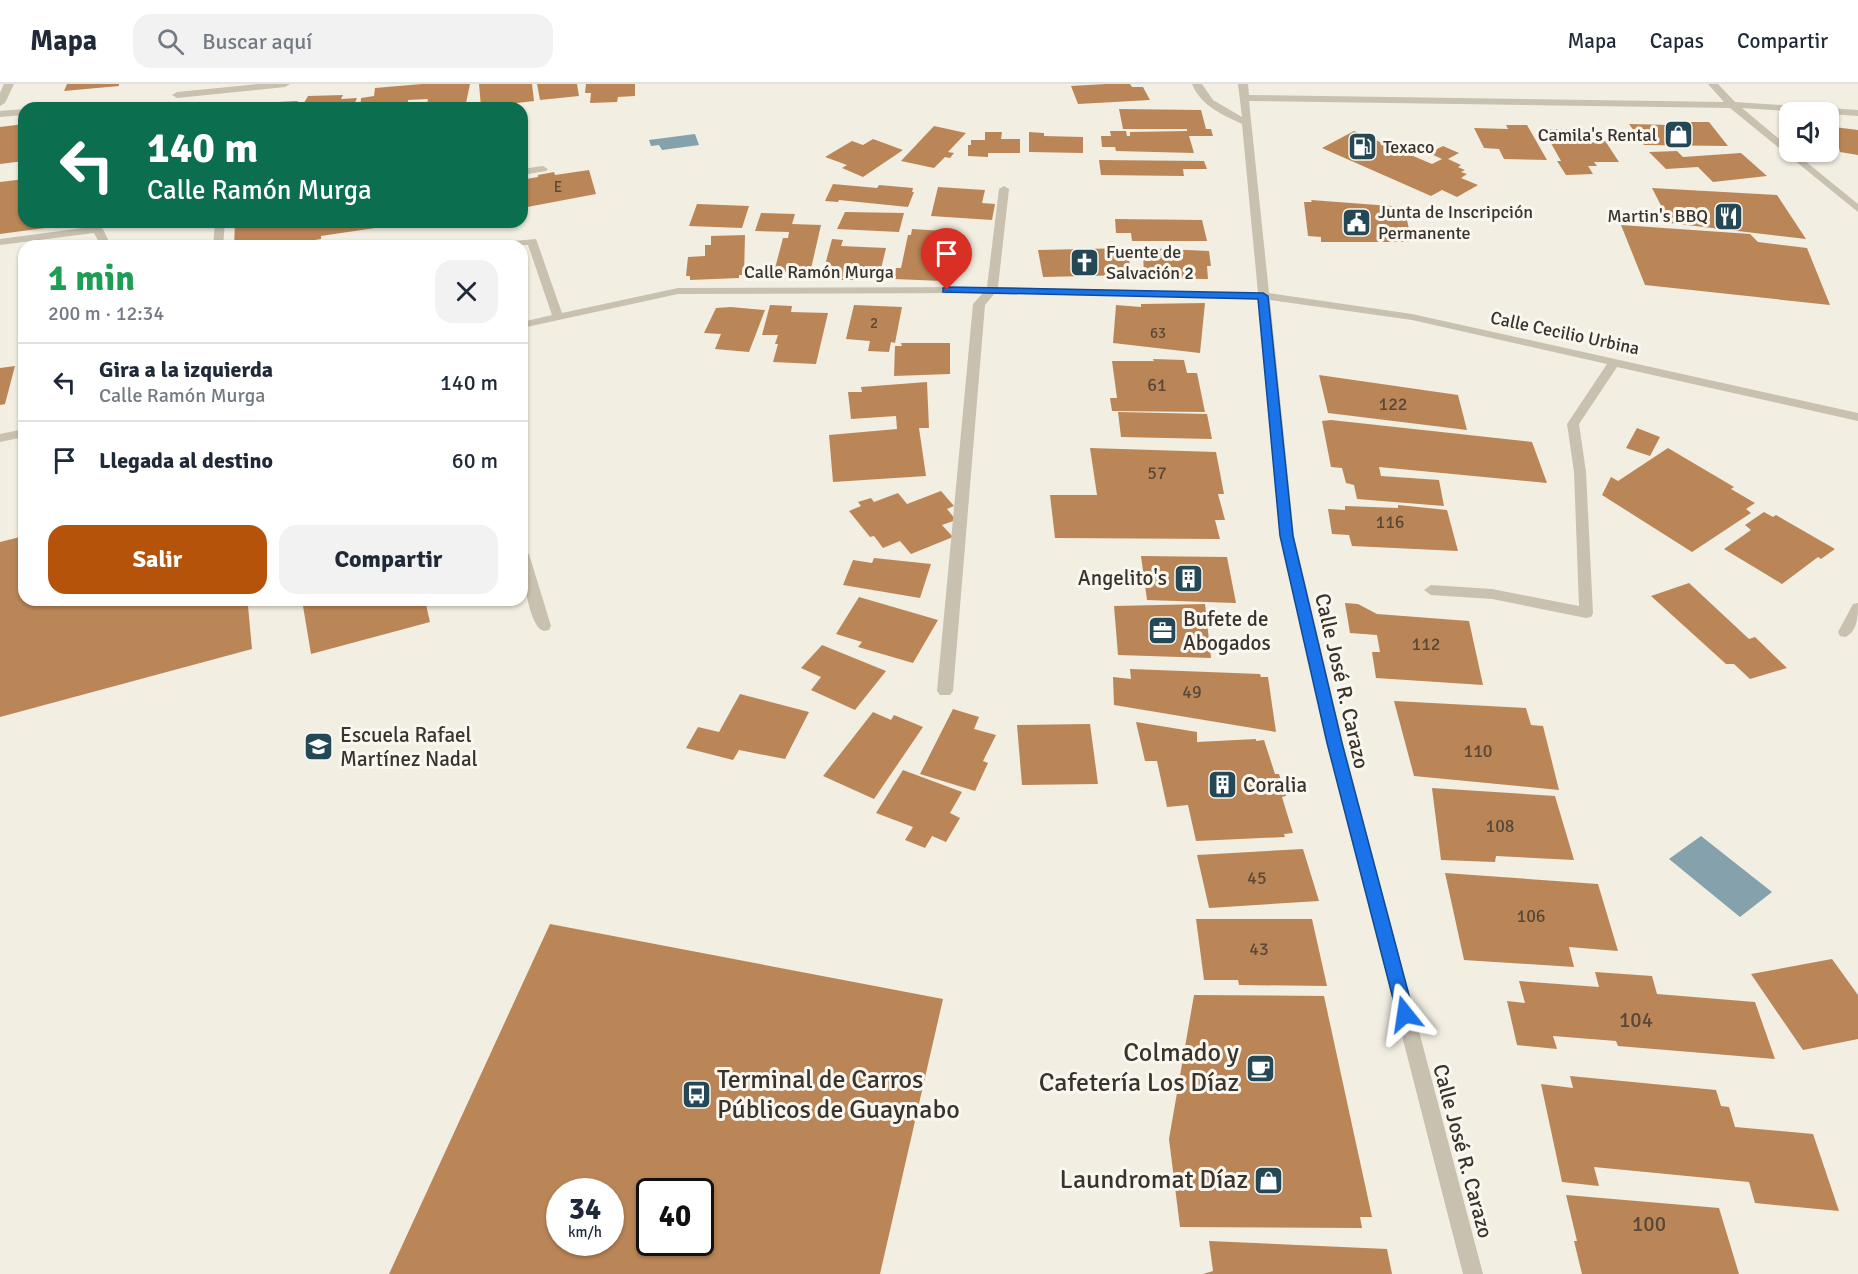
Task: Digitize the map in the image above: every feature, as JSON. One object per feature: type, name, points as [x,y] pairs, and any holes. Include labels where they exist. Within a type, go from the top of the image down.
[{"type":"street","points":[[0,103],[9,84]]},
{"type":"street","points":[[177,95],[285,84]]},
{"type":"street","points":[[1197,84],[1198,90],[1210,101],[1245,122]]},
{"type":"street","points":[[1713,84],[1732,105],[1858,209]]},
{"type":"street","points":[[1243,91],[1732,105],[1858,113]]},
{"type":"street","name":"Calle José R. Carazo","points":[[1243,91],[1287,536],[1335,743],[1473,1274]]},
{"type":"street","points":[[0,114],[18,112]]},
{"type":"street","points":[[528,171],[543,169]]},
{"type":"street","points":[[945,691],[979,304],[992,290],[1004,189]]},
{"type":"street","points":[[0,242],[98,229],[103,240]]},
{"type":"street","points":[[528,241],[532,241],[558,317]]},
{"type":"street","name":"Calle Ramón Murga","points":[[528,324],[678,291],[992,290],[1263,296]]},
{"type":"street","name":"Calle Cecilio Urbina","points":[[1263,296],[1412,317],[1533,346],[1858,417]]},
{"type":"street","points":[[1431,590],[1492,594],[1586,613],[1580,472],[1573,424],[1614,362]]},
{"type":"street","points":[[0,438],[18,435]]},
{"type":"street","points":[[528,574],[544,626]]},
{"type":"street","points":[[1845,632],[1858,608]]},
{"type":"water","points":[[695,134],[699,145],[662,150],[659,145],[651,146],[649,140]]},
{"type":"water","points":[[1701,836],[1772,892],[1740,917],[1669,859]]},
{"type":"building","points":[[67,84],[119,84],[119,86],[64,91]]},
{"type":"building","points":[[422,84],[470,84],[466,102],[427,102],[428,99],[408,100],[408,102],[361,102],[361,98],[374,96],[375,88]]},
{"type":"building","points":[[479,84],[532,84],[534,101],[481,102]]},
{"type":"building","points":[[537,84],[577,84],[579,96],[540,100]]},
{"type":"building","points":[[586,84],[635,84],[635,96],[618,97],[617,102],[590,103],[591,93],[585,93]]},
{"type":"building","points":[[1130,84],[1132,87],[1143,87],[1150,100],[1078,104],[1071,86]]},
{"type":"building","points":[[343,95],[341,99],[357,98],[355,102],[304,102],[308,96]]},
{"type":"building","points":[[1119,109],[1201,110],[1206,129],[1211,129],[1213,136],[1189,136],[1194,153],[1116,151],[1115,147],[1102,147],[1101,136],[1111,136],[1110,131],[1126,131],[1127,136],[1130,136],[1130,132],[1187,131],[1187,129],[1123,129]]},
{"type":"building","name":"Camila's Rental","points":[[1670,122],[1709,122],[1728,146],[1644,145],[1629,124],[1671,125]]},
{"type":"building","points":[[18,125],[18,162],[0,164],[0,127]]},
{"type":"building","points":[[1506,125],[1527,125],[1547,160],[1504,159],[1499,149],[1484,148],[1474,128],[1508,129]]},
{"type":"building","points":[[934,126],[966,133],[948,152],[954,153],[950,158],[945,157],[934,168],[901,161]]},
{"type":"building","points":[[1839,128],[1858,130],[1858,155],[1840,152]]},
{"type":"building","points":[[1543,129],[1598,130],[1619,162],[1594,162],[1597,166],[1588,166],[1593,174],[1566,175]]},
{"type":"building","points":[[1354,131],[1432,164],[1442,159],[1429,153],[1443,146],[1459,153],[1448,159],[1461,165],[1458,167],[1465,170],[1461,172],[1467,174],[1461,178],[1478,185],[1457,197],[1442,190],[1431,196],[1322,148]]},
{"type":"building","points":[[985,132],[1002,132],[1001,139],[1020,139],[1020,153],[988,153],[988,157],[968,156],[968,145],[971,145],[971,140],[985,140]]},
{"type":"building","points":[[1029,132],[1044,133],[1044,136],[1083,137],[1083,153],[1029,152]]},
{"type":"building","points":[[873,139],[903,150],[863,177],[842,168],[847,165],[825,157],[852,141],[863,145]]},
{"type":"building","points":[[1677,151],[1683,157],[1741,153],[1767,176],[1713,182],[1698,167],[1666,169],[1649,152]]},
{"type":"building","points":[[1099,160],[1204,161],[1207,169],[1183,169],[1184,176],[1101,175]]},
{"type":"building","points":[[589,170],[596,194],[528,207],[528,179],[554,172],[555,175]]},
{"type":"building","points":[[18,180],[18,228],[45,228],[0,234],[0,182]]},
{"type":"building","points":[[833,184],[913,188],[912,192],[914,192],[908,207],[839,200],[838,202],[825,201]]},
{"type":"building","points":[[938,187],[985,190],[982,203],[995,204],[992,220],[931,216]]},
{"type":"building","name":"Martin's BBQ","points":[[1652,188],[1777,195],[1806,239],[1670,223]]},
{"type":"building","name":"Junta de Inscripción Permanente","points":[[1311,200],[1404,207],[1412,242],[1321,242],[1321,237],[1308,236],[1304,202],[1312,202]]},
{"type":"building","points":[[697,204],[749,206],[742,228],[689,226]]},
{"type":"building","points":[[845,212],[904,213],[899,232],[837,229]]},
{"type":"building","points":[[761,213],[795,214],[792,224],[821,225],[810,273],[774,272],[783,238],[788,238],[789,232],[755,231]]},
{"type":"building","points":[[1115,219],[1202,220],[1207,241],[1132,241],[1131,233],[1116,233]]},
{"type":"building","points":[[1621,225],[1750,234],[1758,242],[1807,248],[1830,305],[1645,285]]},
{"type":"building","points":[[235,228],[375,228],[321,236],[321,239],[315,240],[234,240]]},
{"type":"building","points":[[912,229],[944,231],[938,270],[945,270],[943,281],[894,279],[896,268],[901,268],[908,235],[911,235]]},
{"type":"building","points":[[745,235],[744,275],[739,275],[739,278],[690,280],[690,276],[686,276],[688,257],[705,256],[705,245],[711,245],[711,236]]},
{"type":"building","points":[[832,239],[843,240],[841,246],[886,248],[879,277],[862,276],[860,280],[821,280]]},
{"type":"building","name":"Fuente de Salvación 2","points":[[1130,248],[1129,275],[1043,277],[1038,250]]},
{"type":"building","points":[[1143,248],[1209,251],[1211,266],[1207,266],[1208,279],[1144,278]]},
{"type":"building","points":[[1205,303],[1200,353],[1113,343],[1116,305],[1141,307],[1141,304]]},
{"type":"building","points":[[770,305],[792,306],[791,312],[828,313],[816,364],[773,362],[778,335],[762,335]]},
{"type":"building","points":[[854,305],[902,307],[895,343],[891,342],[889,352],[868,351],[870,341],[846,339]]},
{"type":"building","points":[[716,308],[765,310],[749,352],[715,349],[721,334],[704,333]]},
{"type":"building","points":[[901,343],[950,343],[950,374],[894,376],[895,346],[902,346]]},
{"type":"building","points":[[1153,359],[1184,360],[1187,373],[1197,373],[1205,412],[1112,411],[1110,398],[1117,398],[1112,361],[1154,361]]},
{"type":"building","points":[[15,366],[5,404],[0,405],[0,368]]},
{"type":"building","points":[[1319,375],[1458,395],[1467,430],[1328,413]]},
{"type":"building","points":[[927,382],[929,428],[919,428],[926,476],[833,482],[829,435],[897,429],[896,416],[851,419],[848,392],[862,392],[861,387]]},
{"type":"building","points":[[1118,412],[1207,414],[1212,439],[1121,437]]},
{"type":"building","points":[[1331,420],[1532,442],[1547,483],[1379,467],[1381,476],[1439,480],[1444,506],[1357,499],[1354,485],[1346,483],[1342,468],[1331,467],[1322,421]]},
{"type":"building","points":[[1637,428],[1660,437],[1650,456],[1626,448]]},
{"type":"building","points":[[1090,448],[1216,452],[1224,494],[1218,494],[1225,520],[1215,520],[1220,539],[1055,538],[1050,495],[1097,495]]},
{"type":"building","points":[[1668,448],[1734,487],[1731,489],[1755,503],[1746,509],[1751,513],[1692,552],[1602,495],[1611,477],[1618,481]]},
{"type":"building","points":[[941,491],[954,506],[947,509],[956,520],[942,525],[953,537],[911,554],[900,541],[883,548],[874,536],[870,537],[849,511],[861,506],[858,502],[871,498],[874,502],[898,493],[907,504]]},
{"type":"building","points":[[1398,505],[1447,510],[1458,551],[1352,546],[1349,535],[1332,534],[1328,509],[1345,510],[1345,506],[1398,508]]},
{"type":"building","points":[[1764,512],[1773,517],[1776,515],[1835,549],[1821,559],[1818,557],[1782,584],[1724,549],[1751,530],[1745,525]]},
{"type":"building","points":[[18,538],[18,606],[248,606],[252,649],[0,717],[0,542]]},
{"type":"building","name":"Angelito's","points":[[1141,556],[1227,557],[1236,603],[1147,600]]},
{"type":"building","points":[[874,558],[931,564],[920,598],[843,585],[853,560],[872,563]]},
{"type":"building","points":[[1689,583],[1749,639],[1755,637],[1787,668],[1750,679],[1734,664],[1726,664],[1651,596]]},
{"type":"building","points":[[859,597],[938,620],[913,663],[858,647],[862,642],[836,634]]},
{"type":"building","points":[[1345,603],[1358,604],[1377,614],[1469,621],[1483,685],[1376,678],[1372,652],[1380,652],[1377,635],[1350,633]]},
{"type":"building","name":"Bufete de Abogados","points":[[1205,604],[1211,658],[1118,655],[1114,606]]},
{"type":"building","points":[[303,606],[426,606],[430,622],[311,654]]},
{"type":"building","points":[[822,645],[886,671],[855,710],[811,690],[821,677],[801,668]]},
{"type":"building","points":[[1130,669],[1260,674],[1261,677],[1268,677],[1276,732],[1114,705],[1113,677],[1131,679]]},
{"type":"building","points":[[740,694],[809,712],[785,759],[739,750],[733,760],[686,748],[698,727],[719,732]]},
{"type":"building","points":[[1394,701],[1526,708],[1531,725],[1543,726],[1559,790],[1414,776]]},
{"type":"building","points":[[953,709],[979,717],[974,729],[996,735],[983,761],[988,763],[975,791],[920,774]]},
{"type":"building","points":[[873,712],[891,720],[894,715],[923,727],[874,799],[823,776]]},
{"type":"building","name":"Coralia","points":[[1136,722],[1197,732],[1197,742],[1264,740],[1275,774],[1279,774],[1286,796],[1282,797],[1293,833],[1284,834],[1285,837],[1196,841],[1188,805],[1167,807],[1157,761],[1145,761]]},
{"type":"building","points":[[1090,724],[1098,784],[1022,785],[1017,725]]},
{"type":"building","points":[[903,770],[962,792],[950,813],[960,818],[946,842],[932,836],[925,848],[905,840],[913,827],[876,813]]},
{"type":"building","points":[[1432,788],[1555,796],[1574,860],[1496,856],[1495,862],[1441,860]]},
{"type":"building","points":[[1303,849],[1319,901],[1209,908],[1197,855]]},
{"type":"building","points":[[1445,873],[1598,884],[1618,951],[1569,947],[1574,967],[1464,960]]},
{"type":"building","points":[[1196,919],[1312,919],[1327,986],[1239,985],[1238,980],[1204,980]]},
{"type":"building","name":"Terminal de Carros Públicos de Guaynabo","points":[[550,924],[943,999],[880,1274],[389,1274]]},
{"type":"building","points":[[1832,959],[1858,995],[1858,1039],[1803,1050],[1751,974]]},
{"type":"building","points":[[1595,972],[1652,976],[1657,994],[1755,1002],[1775,1059],[1618,1046],[1616,1041],[1553,1036],[1557,1049],[1517,1045],[1507,1001],[1525,1003],[1519,981],[1599,987]]},
{"type":"building","points":[[1194,995],[1324,996],[1372,1217],[1360,1217],[1362,1228],[1180,1227],[1169,1139]]},
{"type":"building","points":[[1570,1076],[1716,1090],[1721,1106],[1729,1107],[1735,1127],[1813,1134],[1839,1211],[1755,1203],[1749,1182],[1594,1167],[1599,1186],[1562,1182],[1541,1084],[1573,1088]]},
{"type":"building","points":[[1566,1195],[1719,1208],[1739,1274],[1582,1274]]},
{"type":"building","points":[[1209,1241],[1387,1249],[1392,1274],[1203,1274],[1213,1271]]},
{"type":"place","name":"Camila's Rental","points":[[1678,135]]},
{"type":"place","name":"Texaco","points":[[1362,147]]},
{"type":"place","name":"Martin's BBQ","points":[[1729,216]]},
{"type":"place","name":"Junta de Inscripción Permanente","points":[[1357,222]]},
{"type":"place","name":"Fuente de Salvación 2","points":[[1085,262]]},
{"type":"place","name":"Angelito's","points":[[1188,578]]},
{"type":"place","name":"Bufete de Abogados","points":[[1162,631]]},
{"type":"place","name":"Escuela Rafael Martínez Nadal","points":[[319,747]]},
{"type":"place","name":"Coralia","points":[[1222,785]]},
{"type":"place","name":"Colmado y Cafetería Los Díaz","points":[[1260,1068]]},
{"type":"place","name":"Terminal de Carros Públicos de Guaynabo","points":[[696,1095]]},
{"type":"place","name":"Laundromat Díaz","points":[[1269,1180]]},
{"type":"route","points":[[947,290],[1263,296],[1287,536],[1335,743],[1405,1014]]}]
